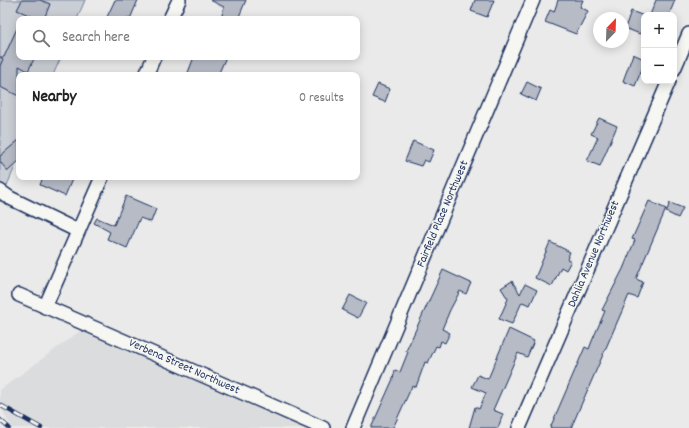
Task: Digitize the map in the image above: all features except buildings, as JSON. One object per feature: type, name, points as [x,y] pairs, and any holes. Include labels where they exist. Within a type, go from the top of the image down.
[{"type":"street","points":[[171,16],[179,0]]},
{"type":"street","name":"Fairfield Place Northwest","points":[[353,428],[533,0]]},
{"type":"street","points":[[677,62],[689,34]]},
{"type":"street","points":[[147,72],[153,60]]},
{"type":"street","name":"Dahlia Avenue Northwest","points":[[519,428],[668,84]]},
{"type":"street","points":[[45,307],[101,180]]},
{"type":"street","points":[[0,191],[10,198],[78,232]]},
{"type":"street","name":"Verbena Street Northwest","points":[[19,295],[323,428]]},
{"type":"shaded area","points":[[0,0],[85,0],[78,16],[16,16],[16,60],[60,60],[54,72],[16,72],[16,164],[0,202]]},
{"type":"shaded area","points":[[80,331],[302,428],[12,428],[0,406],[0,390]]},
{"type":"railway","points":[[0,405],[41,428]]},
{"type":"railway","points":[[0,420],[9,428]]}]
